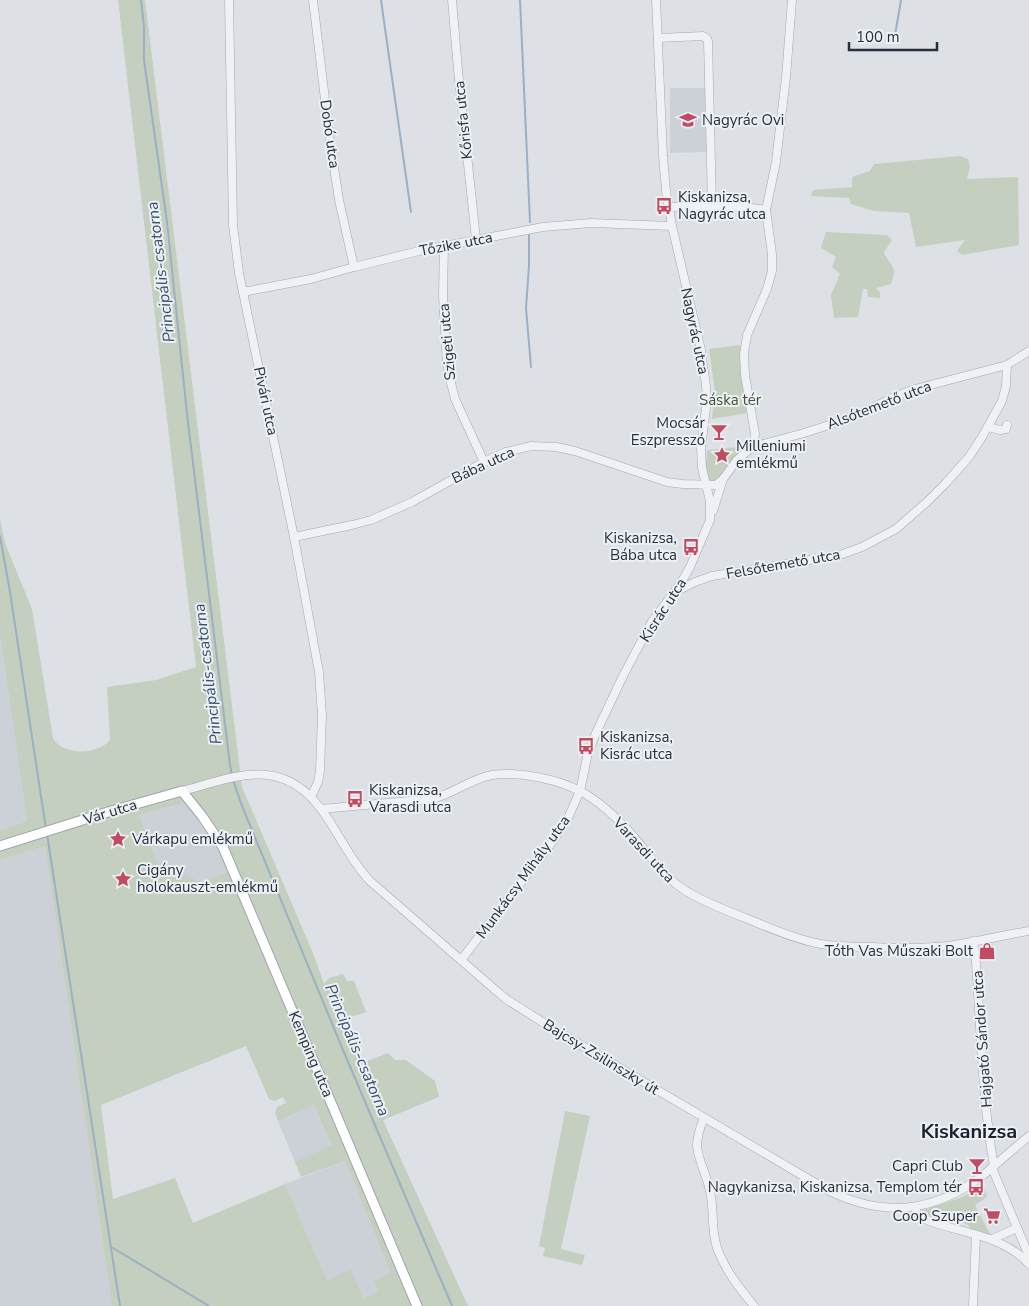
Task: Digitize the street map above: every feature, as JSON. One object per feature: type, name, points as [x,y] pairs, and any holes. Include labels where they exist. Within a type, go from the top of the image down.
[{"type":"main road","name":"Kemping utca","points":[[182,791],[216,836],[228,859],[417,1306]]},
{"type":"main road","name":"Vár utca","points":[[0,846],[182,791]]},
{"type":"street","name":"Pivári utca","points":[[229,0],[233,225],[239,272],[315,645],[322,700],[320,771],[318,782],[311,797]]},
{"type":"street","name":"Dobó utca","points":[[313,0],[339,200],[354,267]]},
{"type":"street","name":"Kőrisfa utca","points":[[452,0],[476,239]]},
{"type":"street","name":"Nagyrác utca","points":[[656,0],[664,172],[672,226],[701,350],[706,386],[707,400],[701,448],[706,485]]},
{"type":"street","points":[[706,485],[719,484],[732,466],[752,447],[756,434],[745,375],[744,354],[748,335],[772,271],[772,254],[766,210],[776,162],[786,77],[792,0]]},
{"type":"street","points":[[658,38],[703,36],[708,41],[712,205]]},
{"type":"street","points":[[669,207],[748,206],[766,210]]},
{"type":"street","name":"Tőzike utca","points":[[243,292],[294,283],[399,255],[543,227],[612,223],[672,226]]},
{"type":"street","name":"Szigeti utca","points":[[444,246],[443,296],[450,379],[455,399],[484,462]]},
{"type":"street","name":"Alsótemető utca","points":[[752,447],[829,426],[915,389],[1007,365],[1029,351]]},
{"type":"street","name":"Felsőtemető utca","points":[[673,593],[712,576],[840,555],[872,542],[896,529],[928,501],[968,457],[999,408],[1007,378],[1007,365]]},
{"type":"street","points":[[988,427],[1006,430],[1007,425]]},
{"type":"street","name":"Bába utca","points":[[294,537],[371,520],[412,502],[484,462],[523,447],[556,447],[575,451],[667,482],[706,485]]},
{"type":"street","points":[[710,520],[723,479]]},
{"type":"street","name":"Kisrác utca","points":[[580,791],[588,753],[596,733],[651,623],[690,567],[710,520],[710,501],[706,485]]},
{"type":"street","name":"Bajcsy-Zsilinszky út","points":[[222,780],[241,775],[263,774],[280,778],[295,785],[311,797],[321,809],[354,863],[366,877],[509,1001],[827,1190],[849,1200],[872,1206],[898,1209],[934,1202],[973,1182],[1029,1136]]},
{"type":"street","name":"Varasdi utca","points":[[321,809],[432,799],[477,779],[500,774],[536,777],[564,784],[580,791],[608,811],[625,827],[667,877],[677,885],[723,909],[800,939],[844,947],[932,947],[956,945],[1029,931]]},
{"type":"street","name":"Vár utca","points":[[182,791],[222,780]]},
{"type":"street","name":"Munkácsy Mihály utca","points":[[461,960],[550,845],[568,818],[580,791]]},
{"type":"street","name":"Hajgató Sándor utca","points":[[973,941],[993,1167],[1029,1256]]},
{"type":"street","points":[[704,1118],[698,1134],[697,1148],[710,1191],[717,1249],[730,1273],[754,1306]]},
{"type":"street","points":[[915,1207],[917,1213],[924,1219],[992,1240],[1014,1250],[1029,1264]]},
{"type":"street","points":[[992,1240],[1017,1228]]},
{"type":"street","points":[[973,1306],[976,1235]]},
{"type":"shaded area","name":"Nagyrác Ovi","points":[[670,88],[705,88],[706,152],[670,153]]},
{"type":"shaded area","points":[[0,636],[27,821],[0,830]]},
{"type":"shaded area","points":[[184,803],[214,841],[227,872],[202,882],[158,864],[139,815]]},
{"type":"shaded area","points":[[45,846],[112,1306],[0,1306],[0,860]]},
{"type":"shaded area","points":[[314,1105],[331,1146],[295,1162],[278,1121]]},
{"type":"shaded area","points":[[345,1161],[391,1274],[380,1292],[363,1299],[327,1280],[285,1184]]},
{"type":"green space","points":[[118,0],[145,0],[242,787],[315,958],[324,984],[329,978],[343,974],[347,981],[354,981],[366,1012],[354,1016],[338,1015],[360,1064],[388,1053],[395,1060],[406,1060],[435,1081],[439,1097],[383,1120],[468,1306],[112,1306],[45,846],[0,860],[0,830],[27,821],[0,636],[0,519],[5,543],[32,609],[53,738],[58,744],[72,750],[89,751],[97,749],[110,740],[107,687],[156,680],[196,667]],"holes":[[[184,803],[214,841],[227,872],[202,882],[158,864],[139,815]],[[246,1046],[269,1099],[274,1101],[283,1097],[286,1103],[277,1107],[275,1113],[278,1121],[314,1105],[331,1145],[295,1162],[301,1177],[345,1161],[391,1274],[374,1280],[379,1292],[363,1299],[351,1270],[327,1280],[285,1184],[193,1223],[175,1178],[113,1199],[101,1105]]]},
{"type":"green space","points":[[960,156],[968,159],[970,167],[967,179],[1018,177],[1019,245],[962,255],[957,251],[965,240],[916,247],[909,213],[874,211],[851,204],[849,198],[811,196],[813,190],[852,187],[852,177],[870,171],[874,164]]},
{"type":"green space","points":[[826,232],[887,235],[892,240],[884,252],[894,271],[891,284],[876,288],[880,293],[880,298],[868,297],[867,289],[863,289],[858,317],[834,318],[831,295],[840,274],[832,267],[836,257],[821,248]]},
{"type":"green space","name":"Sáska tér","points":[[740,345],[747,413],[712,419],[715,392],[709,349]]},
{"type":"green space","name":"Sáska tér","points":[[740,448],[740,452],[721,477],[716,481],[708,480],[707,451]]},
{"type":"green space","points":[[565,1111],[590,1116],[561,1249],[585,1255],[582,1265],[543,1256],[545,1248],[539,1246]]},
{"type":"green space","points":[[983,1183],[987,1197],[975,1205],[991,1236],[973,1232],[968,1225],[958,1220],[950,1224],[925,1216],[921,1211],[960,1198],[979,1188]]},
{"type":"waterway","name":"Principális-csatorna","points":[[141,0],[144,27],[144,60],[167,222],[187,414],[232,775]]},
{"type":"waterway","points":[[381,0],[411,212]]},
{"type":"waterway","points":[[520,0],[530,222]]},
{"type":"waterway","points":[[895,35],[901,0]]},
{"type":"waterway","points":[[529,235],[526,308],[531,367]]},
{"type":"waterway","points":[[0,536],[46,829]]},
{"type":"waterway","name":"Principális-csatorna","points":[[233,780],[343,1050],[452,1306]]},
{"type":"waterway","points":[[47,834],[120,1306]]},
{"type":"waterway","points":[[113,1248],[209,1306]]},
{"type":"place","name":"Nagyrác Ovi","points":[[688,120]]},
{"type":"place","name":"Kiskanizsa, Nagyrác utca","points":[[664,206]]},
{"type":"place","name":"Mocsár Eszpresszó","points":[[719,432]]},
{"type":"place","name":"Milleniumi emlékmű","points":[[722,455]]},
{"type":"place","name":"Kiskanizsa, Bába utca","points":[[691,547]]},
{"type":"place","name":"Kiskanizsa, Kisrác utca","points":[[586,746]]},
{"type":"place","name":"Kiskanizsa, Varasdi utca","points":[[355,799]]},
{"type":"place","name":"Várkapu emlékmű","points":[[118,839]]},
{"type":"place","name":"Cigány holokauszt-emlékmű","points":[[123,879]]},
{"type":"place","name":"Tóth Vas Műszaki Bolt","points":[[987,951]]},
{"type":"place","name":"Capri Club","points":[[977,1166]]},
{"type":"place","name":"Nagykanizsa, Kiskanizsa, Templom tér","points":[[976,1187]]},
{"type":"place","name":"Coop Szuper","points":[[992,1216]]},
{"type":"district","name":"Kiskanizsa","points":[[969,1131]]}]
